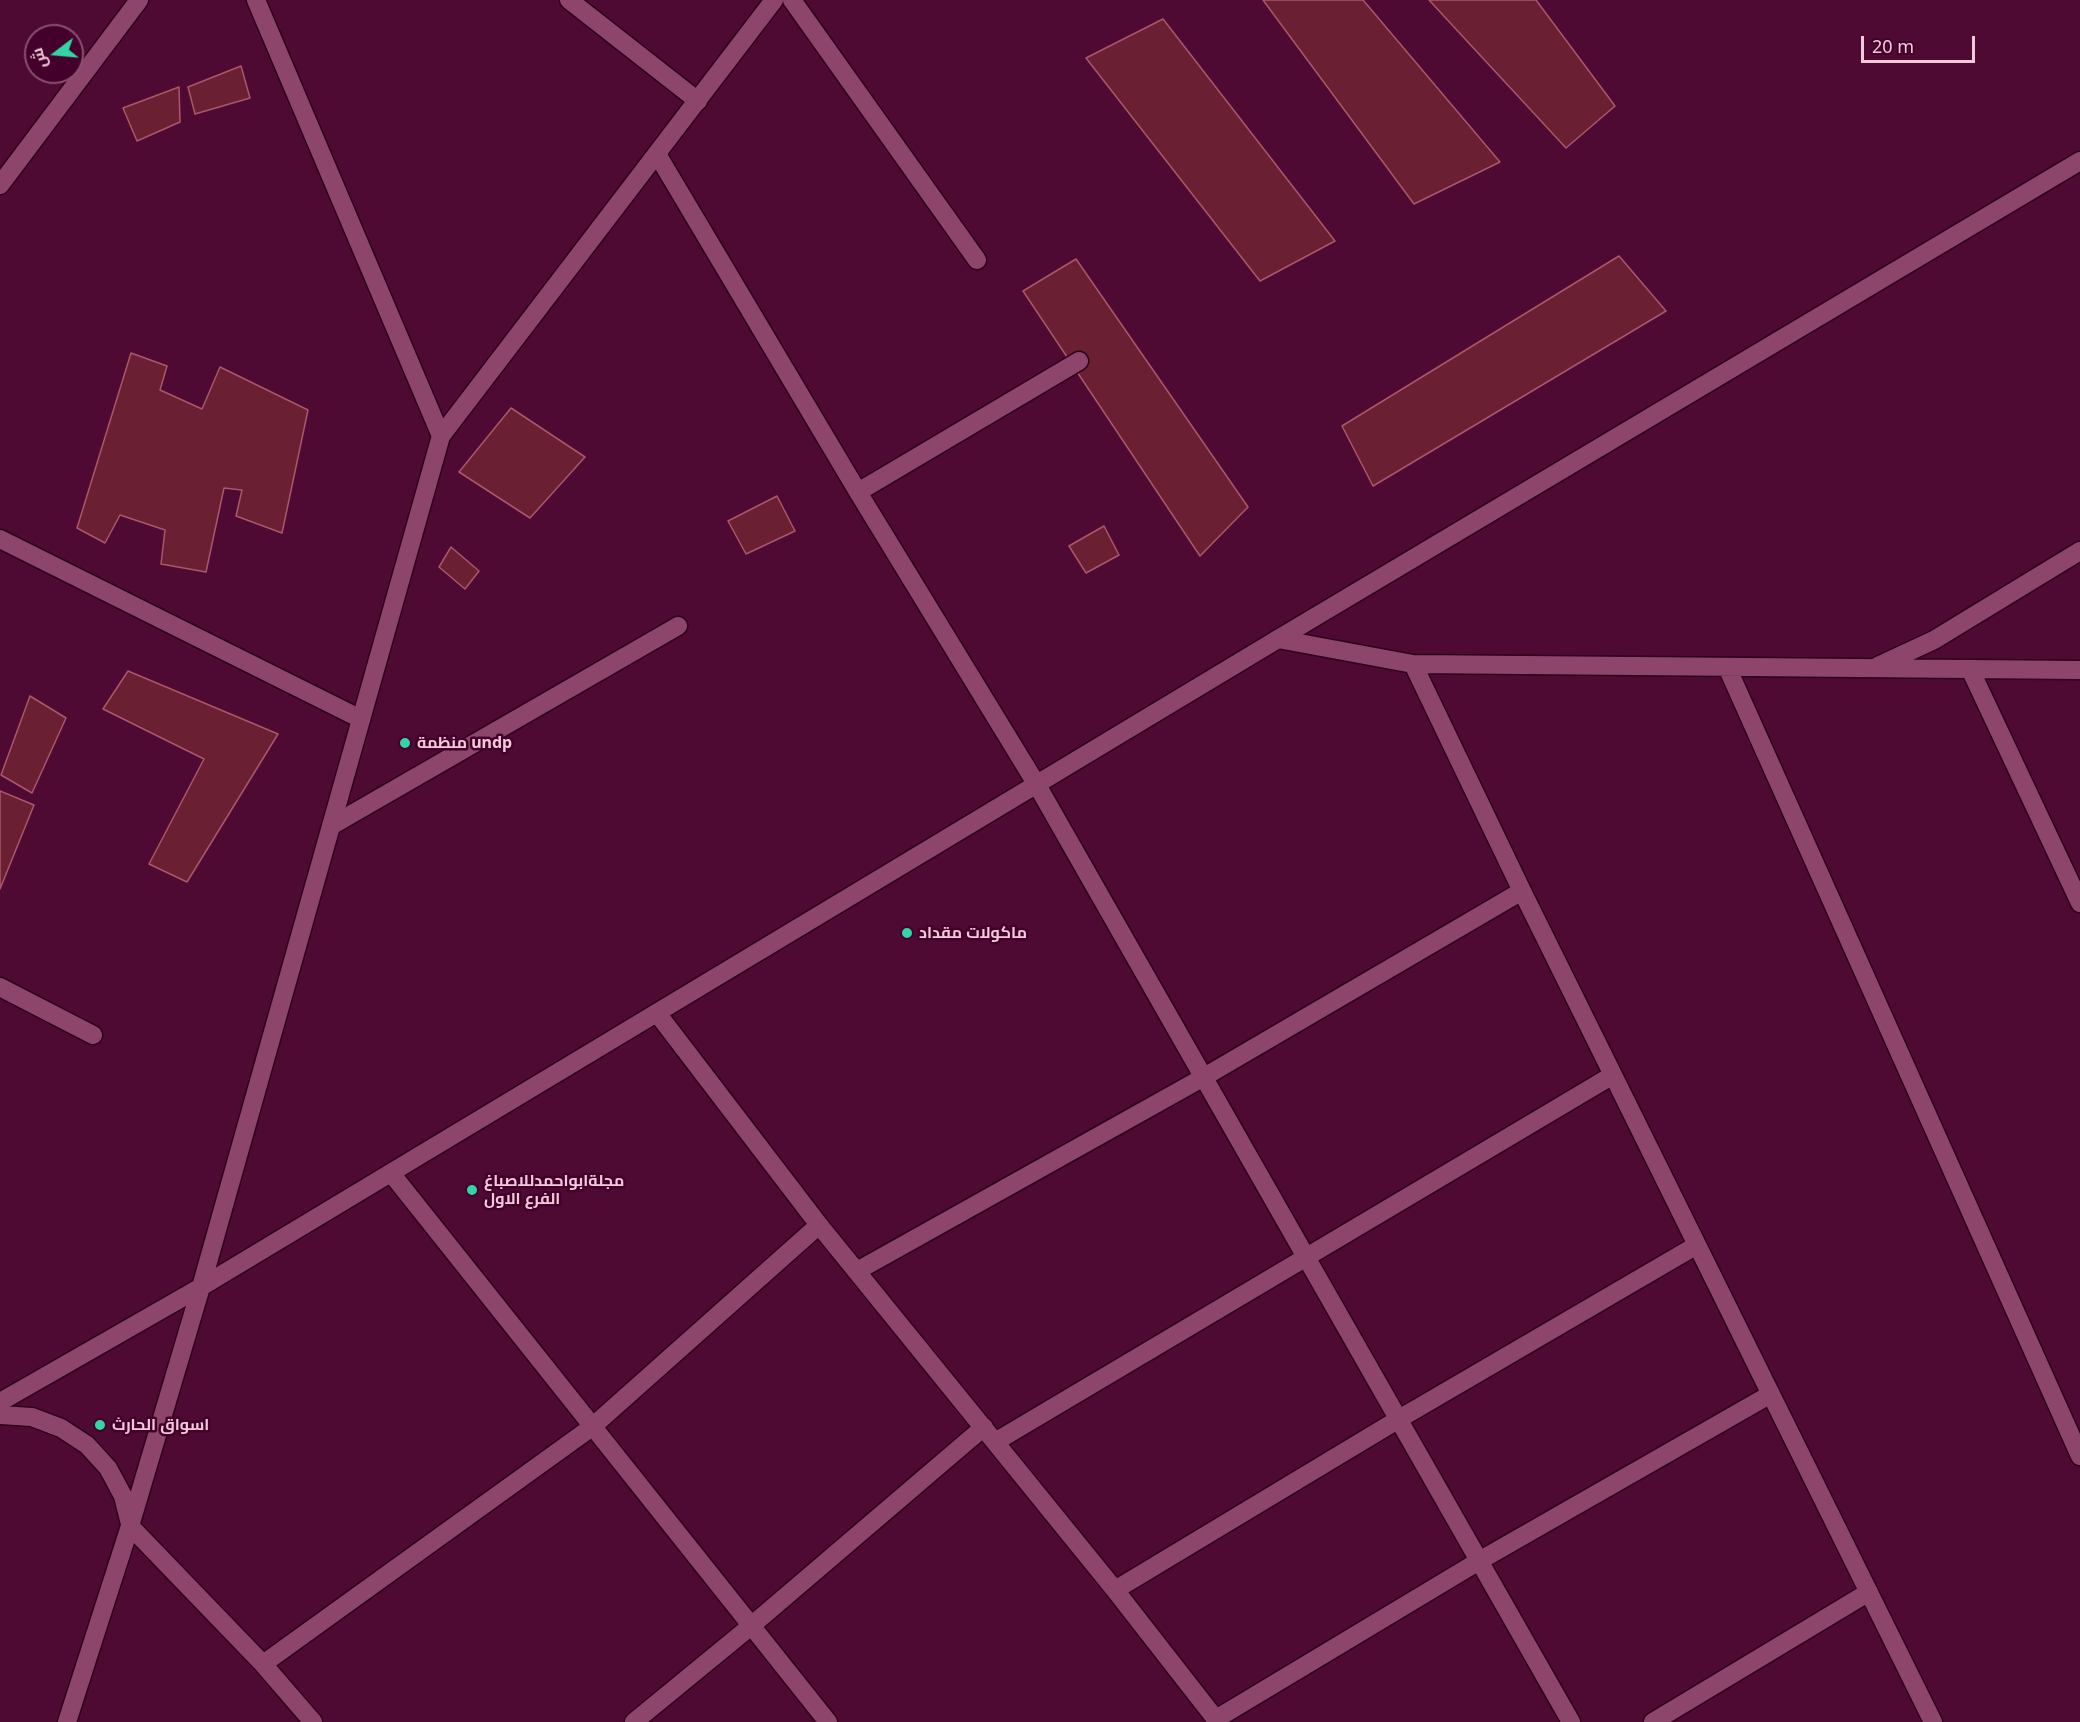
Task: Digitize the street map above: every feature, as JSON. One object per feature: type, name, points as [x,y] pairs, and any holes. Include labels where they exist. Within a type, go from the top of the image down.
[{"type":"street","points":[[0,185],[139,0]]},
{"type":"street","points":[[256,0],[441,436]]},
{"type":"street","points":[[569,0],[698,101]]},
{"type":"street","points":[[67,1722],[130,1526],[201,1287],[441,436],[774,0]]},
{"type":"street","points":[[792,0],[977,260]]},
{"type":"street","points":[[657,154],[858,492],[1037,784],[1571,1722]]},
{"type":"street","points":[[0,1402],[201,1287],[1278,639],[2080,161]]},
{"type":"street","points":[[858,492],[1079,361]]},
{"type":"street","points":[[0,539],[361,719]]},
{"type":"street","points":[[1873,668],[1934,640],[2080,551]]},
{"type":"street","points":[[331,826],[678,626]]},
{"type":"street","points":[[1278,639],[1413,664],[2080,670]]},
{"type":"street","points":[[1413,664],[1522,891],[1933,1722]]},
{"type":"street","points":[[1727,667],[2080,1456]]},
{"type":"street","points":[[1970,669],[2080,903]]},
{"type":"street","points":[[856,1271],[1204,1077],[1522,891]]},
{"type":"street","points":[[0,987],[93,1035]]},
{"type":"street","points":[[657,1013],[819,1225],[984,1427],[1217,1720],[1479,1561],[1771,1394]]},
{"type":"street","points":[[995,1443],[1305,1256],[1613,1075]]},
{"type":"street","points":[[391,1173],[828,1722]]},
{"type":"street","points":[[263,1664],[592,1427],[819,1225]]},
{"type":"street","points":[[1115,1590],[1399,1419],[1697,1245]]},
{"type":"street","points":[[0,1415],[32,1417],[61,1428],[87,1445],[113,1477],[123,1496],[130,1526],[263,1664],[314,1722]]},
{"type":"street","points":[[634,1722],[752,1626],[984,1427]]},
{"type":"street","points":[[1653,1722],[1869,1592]]},
{"type":"building","points":[[1263,0],[1363,0],[1500,162],[1414,204]]},
{"type":"building","points":[[1429,0],[1536,0],[1615,106],[1566,148]]},
{"type":"building","points":[[1163,19],[1335,241],[1260,281],[1086,58]]},
{"type":"building","points":[[241,66],[250,98],[195,114],[188,87]]},
{"type":"building","points":[[179,87],[180,122],[137,141],[123,108]]},
{"type":"building","points":[[1619,256],[1666,311],[1373,486],[1342,426]]},
{"type":"building","points":[[1076,259],[1248,507],[1200,556],[1023,291]]},
{"type":"building","points":[[131,353],[167,366],[160,390],[202,409],[220,367],[308,410],[282,533],[236,516],[242,490],[224,488],[206,572],[161,564],[165,530],[120,515],[105,543],[77,528]]},
{"type":"building","points":[[511,408],[585,457],[530,518],[459,472]]},
{"type":"building","points":[[777,496],[795,531],[746,554],[728,521]]},
{"type":"building","points":[[1104,526],[1119,555],[1086,573],[1069,546]]},
{"type":"building","points":[[451,547],[479,571],[465,589],[439,567]]},
{"type":"building","points":[[128,671],[278,734],[187,882],[149,864],[204,759],[103,709]]},
{"type":"building","points":[[30,696],[66,718],[32,793],[1,775]]},
{"type":"building","points":[[0,791],[34,805],[0,889]]},
{"type":"place","name":"منظمة undp","points":[[405,743]]},
{"type":"place","name":"ماكولات مقداد","points":[[907,933]]},
{"type":"place","name":"مجلةابواحمدللاصباغ الفرع الاول","points":[[472,1190]]},
{"type":"place","name":"اسواق الحارث","points":[[100,1425]]}]
